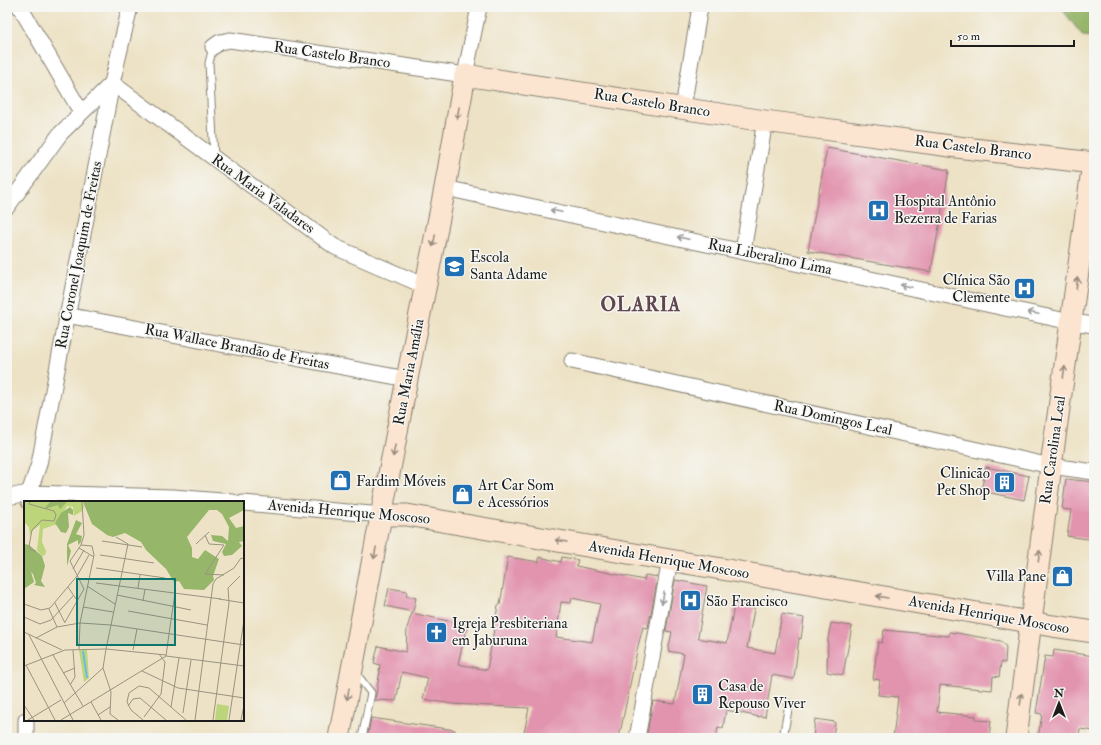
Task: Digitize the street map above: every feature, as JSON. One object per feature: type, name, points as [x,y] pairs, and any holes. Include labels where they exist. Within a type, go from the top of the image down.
[{"type":"street","points":[[20,7],[81,112]]},
{"type":"street","name":"Rua Coronel Joaquim de Freitas","points":[[29,498],[39,464],[66,315],[112,83],[130,7]]},
{"type":"street","name":"Rua Maria Amália","points":[[339,738],[479,7]]},
{"type":"street","points":[[683,108],[700,7]]},
{"type":"street","name":"Rua Castelo Branco","points":[[213,47],[220,42],[230,40],[765,121],[965,148],[1094,163]]},
{"type":"street","points":[[7,207],[60,134],[112,83]]},
{"type":"street","name":"Rua Maria Valadares","points":[[112,83],[335,247],[425,286]]},
{"type":"street","points":[[743,251],[765,121]]},
{"type":"street","name":"Rua Carolina Leal","points":[[1016,738],[1051,466],[1094,163]]},
{"type":"street","name":"Rua Liberalino Lima","points":[[445,188],[1071,322],[1094,325]]},
{"type":"street","name":"Rua Wallace Brandão de Freitas","points":[[66,315],[407,379]]},
{"type":"street","name":"Rua Domingos Leal","points":[[572,361],[1051,466],[1094,472]]},
{"type":"street","points":[[7,497],[173,497],[221,501]]},
{"type":"street","name":"Avenida Henrique Moscoso","points":[[244,503],[382,515],[407,515],[1094,632]]},
{"type":"street","points":[[637,738],[670,560]]},
{"type":"street","points":[[26,721],[26,738]]},
{"type":"lane","points":[[213,47],[209,63],[214,158]]},
{"type":"lane","points":[[352,668],[371,693],[362,738]]},
{"type":"lane","points":[[783,738],[789,704]]},
{"type":"green space","points":[[1063,7],[1094,7],[1094,37],[1083,36],[1065,13]]},
{"type":"building","name":"Hospital Antônio Bezerra de Farias","points":[[827,148],[949,170],[931,272],[808,251]]},
{"type":"building","name":"Clinicão Pet Shop","points":[[986,467],[1029,476],[1024,500],[981,491]]},
{"type":"building","points":[[1066,479],[1094,482],[1094,540],[1067,536],[1071,510],[1062,509]]},
{"type":"building","points":[[508,557],[539,562],[539,557],[561,562],[562,557],[578,560],[576,566],[644,580],[645,575],[658,577],[648,628],[643,627],[638,646],[619,738],[523,738],[529,708],[452,704],[423,699],[428,678],[402,672],[396,701],[375,700],[380,671],[380,665],[374,663],[378,646],[406,652],[407,628],[412,613],[467,625],[458,664],[487,670],[498,605],[500,605]],"holes":[[[572,598],[600,604],[592,642],[556,637],[561,602],[571,603]]]},
{"type":"building","points":[[675,580],[707,586],[698,637],[702,639],[727,643],[735,601],[755,604],[747,648],[775,653],[782,614],[804,618],[801,639],[799,638],[794,679],[772,675],[765,717],[726,710],[723,728],[718,727],[716,738],[646,738],[653,701],[675,704],[684,654],[668,651],[672,632],[666,631]]},
{"type":"building","points":[[389,588],[407,591],[406,596],[416,598],[413,612],[385,606]]},
{"type":"building","points":[[831,623],[852,626],[843,675],[827,672],[828,638]]},
{"type":"building","points":[[884,630],[949,636],[949,632],[1001,641],[1006,647],[1005,663],[1001,662],[999,677],[993,676],[992,690],[940,685],[937,712],[976,716],[976,720],[991,721],[989,738],[893,738],[898,697],[878,695],[880,680],[873,679],[878,642],[882,643]]},
{"type":"building","points":[[1054,650],[1094,656],[1094,731],[1080,729],[1078,738],[1038,738],[1042,714],[1036,713],[1045,656],[1053,657]]},
{"type":"building","points":[[371,718],[455,730],[455,738],[367,738]]},
{"type":"building","points":[[815,719],[835,722],[833,738],[813,738]]},
{"type":"place","name":"Hospital Antônio Bezerra de Farias","points":[[879,210]]},
{"type":"place","name":"Escola Santa Adame","points":[[455,266]]},
{"type":"place","name":"Clínica São Clemente","points":[[1025,289]]},
{"type":"place","name":"Fardim Móveis","points":[[341,481]]},
{"type":"place","name":"Clinicão Pet Shop","points":[[1005,482]]},
{"type":"place","name":"Art Car Som e Acessórios","points":[[463,494]]},
{"type":"place","name":"Villa Pane","points":[[1062,576]]},
{"type":"place","name":"São Francisco","points":[[690,601]]},
{"type":"place","name":"Igreja Presbiteriana em Jaburuna","points":[[436,632]]},
{"type":"place","name":"Casa de Repouso Viver","points":[[703,695]]},
{"type":"district","name":"OLARIA","points":[[641,305]]}]
